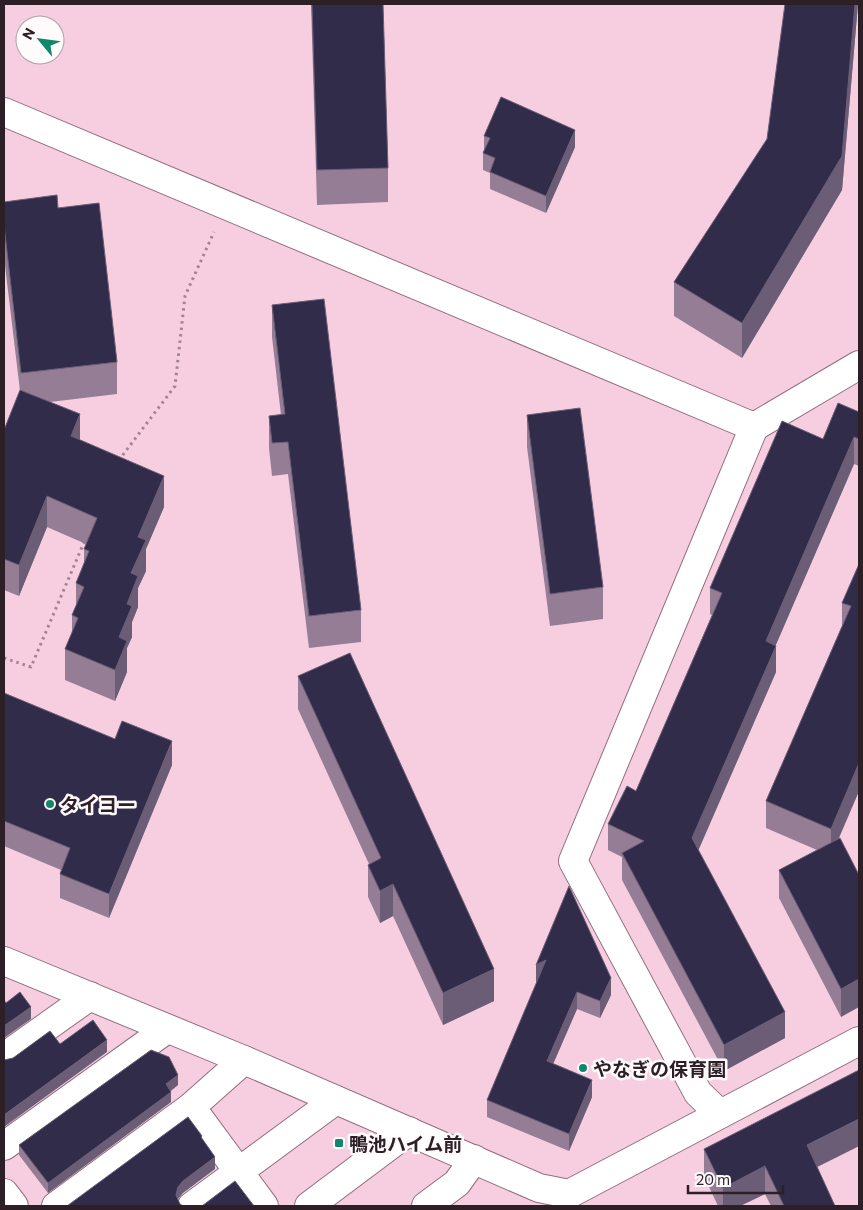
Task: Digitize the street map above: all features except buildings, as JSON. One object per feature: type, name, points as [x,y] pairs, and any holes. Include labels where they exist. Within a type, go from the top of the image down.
[{"type":"street","points":[[4,112],[754,427]]},
{"type":"street","points":[[720,1114],[698,1093],[573,861],[754,427],[859,365]]},
{"type":"street","points":[[6,965],[90,996],[168,1028],[539,1188],[572,1200],[720,1114],[859,1041]]},
{"type":"street","points":[[4,1057],[90,996]]},
{"type":"street","points":[[4,1146],[168,1028]]},
{"type":"street","points":[[56,1206],[191,1107],[244,1060]]},
{"type":"street","points":[[192,1206],[336,1100]]},
{"type":"street","points":[[191,1107],[264,1206]]},
{"type":"street","points":[[308,1206],[409,1131]]},
{"type":"street","points":[[426,1206],[457,1183],[474,1159]]},
{"type":"street","points":[[4,1193],[14,1206]]},
{"type":"path","points":[[118,465],[122,456],[175,386],[185,296],[226,206]]},
{"type":"path","points":[[4,658],[31,667],[86,539]]},
{"type":"place","name":"タイヨー","points":[[50,804]]},
{"type":"place","name":"やなぎの保育園","points":[[583,1068]]},
{"type":"place","name":"鴨池ハイム前","points":[[339,1143]]}]
